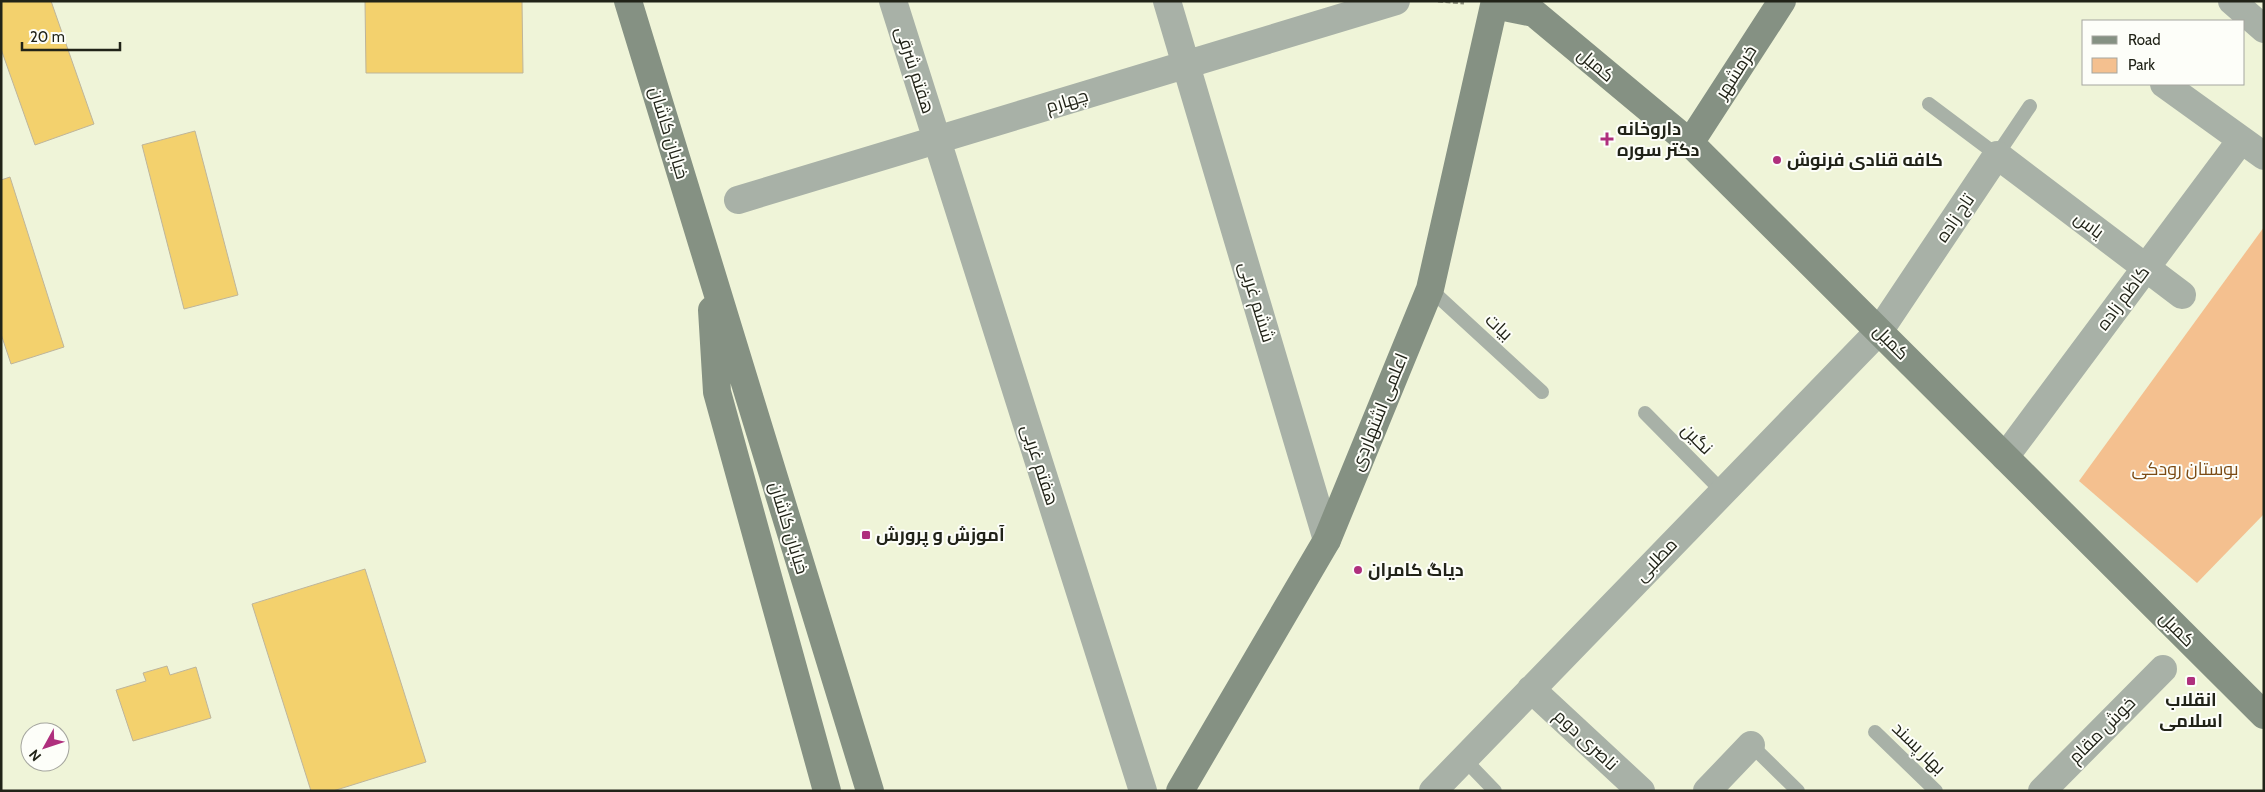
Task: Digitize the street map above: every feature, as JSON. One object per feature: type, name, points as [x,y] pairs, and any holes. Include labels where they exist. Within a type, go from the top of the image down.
[{"type":"main road","name":"خیابان کاشان","points":[[628,1],[870,791]]},
{"type":"main road","name":"خرمشهر","points":[[1690,144],[1782,1]]},
{"type":"main road","name":"کمیل","points":[[1494,3],[1534,13],[1690,144],[1880,330],[2264,715]]},
{"type":"main road","name":"اعلمی اشتهاردی","points":[[1180,791],[1327,540],[1430,289],[1494,3]]},
{"type":"main road","name":"خیابان کاشان","points":[[709,265],[717,392],[827,791]]},
{"type":"street","name":"هفتم شرقی","points":[[893,1],[937,140]]},
{"type":"street","name":"ششم غربی","points":[[1167,1],[1327,540]]},
{"type":"street","name":"چهارم","points":[[738,200],[1396,1]]},
{"type":"street","points":[[2232,1],[2264,29]]},
{"type":"street","points":[[2165,85],[2264,156]]},
{"type":"street","name":"هفتم غربی","points":[[937,140],[1143,791]]},
{"type":"street","name":"کاظم زاده","points":[[2005,457],[2241,140]]},
{"type":"street","name":"یاس","points":[[1997,155],[2182,295]]},
{"type":"street","name":"تاج زاده","points":[[1880,330],[1997,155]]},
{"type":"street","name":"مطلبی","points":[[1433,791],[1880,330]]},
{"type":"street","name":"خوش مقام","points":[[2042,791],[2162,669]]},
{"type":"street","name":"ناصری دوم","points":[[1531,689],[1641,791]]},
{"type":"street","points":[[1707,791],[1751,745]]},
{"type":"lane","points":[[1930,104],[1997,155]]},
{"type":"lane","name":"تاج زاده","points":[[1997,155],[2030,106]]},
{"type":"lane","name":"بیات","points":[[1430,289],[1542,392]]},
{"type":"lane","name":"نگین","points":[[1645,413],[1723,492]]},
{"type":"lane","name":"بهار پسند","points":[[1875,732],[1936,791]]},
{"type":"lane","points":[[1751,745],[1798,791]]},
{"type":"lane","points":[[1464,759],[1495,791]]},
{"type":"green space","name":"بوستان رودکی","points":[[2264,227],[2264,514],[2197,583],[2079,481]]},
{"type":"building","points":[[1,1],[51,1],[94,124],[35,145],[1,49]]},
{"type":"building","points":[[365,1],[522,1],[523,73],[366,73]]},
{"type":"building","points":[[195,131],[238,295],[184,309],[142,145]]},
{"type":"building","points":[[10,177],[64,347],[11,364],[1,334],[1,180]]},
{"type":"building","points":[[365,569],[426,762],[333,791],[311,791],[252,604]]},
{"type":"building","points":[[167,666],[170,675],[196,667],[211,718],[133,741],[116,690],[146,681],[143,673]]},
{"type":"place","name":"داروخانه دکتر سوره","points":[[1607,139]]},
{"type":"place","name":"کافه قنادی فرنوش","points":[[1777,160]]},
{"type":"place","name":"آموزش و پرورش","points":[[866,535]]},
{"type":"place","name":"دیاگ کامران","points":[[1358,570]]},
{"type":"place","name":"انقلاب اسلامی","points":[[2191,681]]}]
